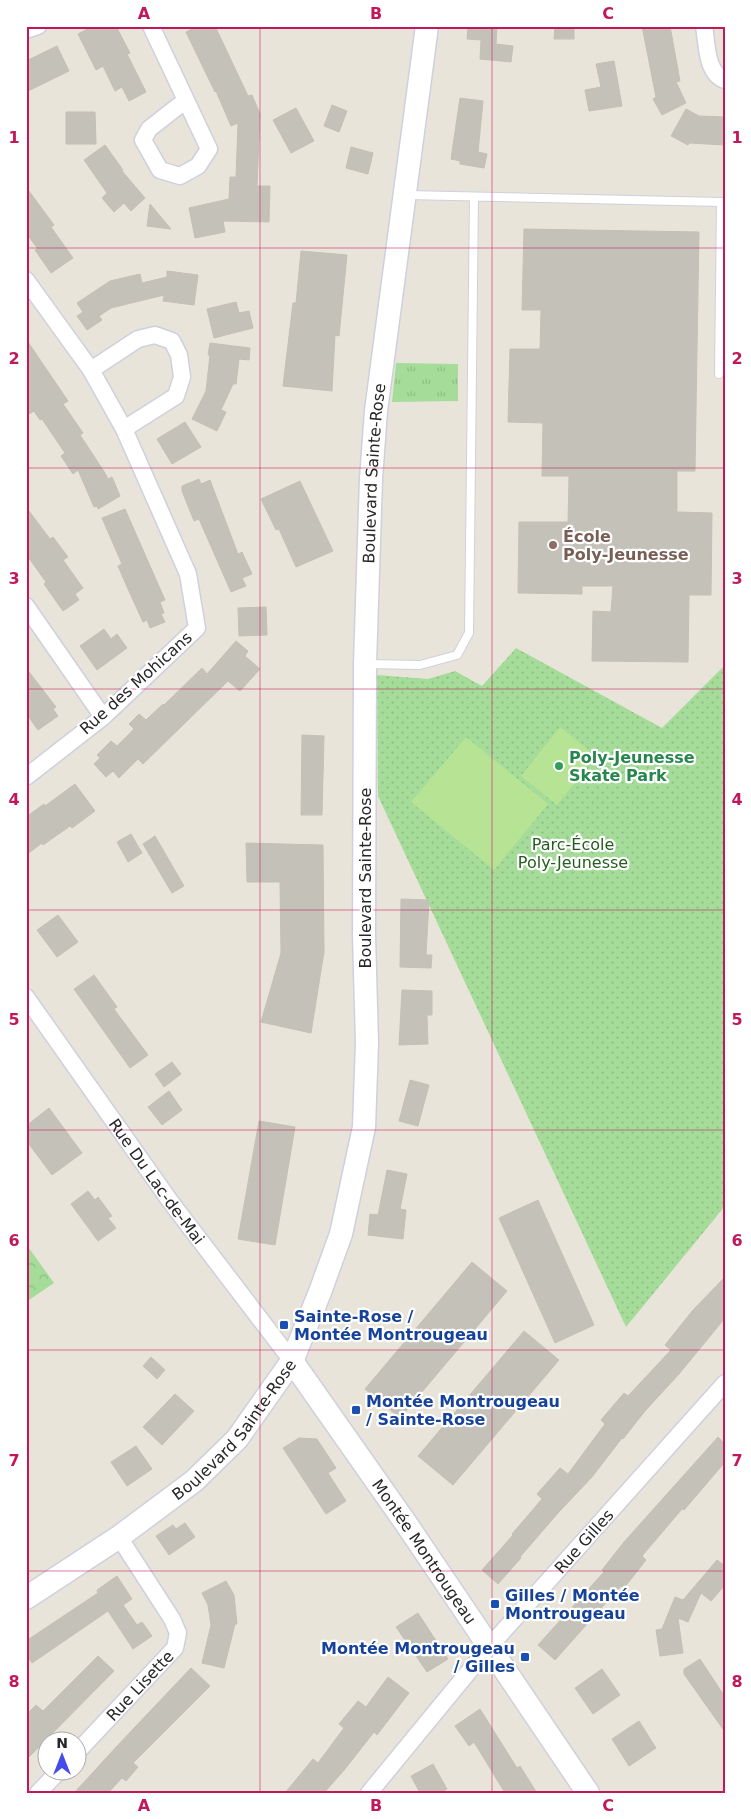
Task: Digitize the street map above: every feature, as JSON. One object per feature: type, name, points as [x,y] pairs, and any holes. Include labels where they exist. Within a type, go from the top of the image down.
[{"type":"street","points":[[26,30],[38,26]]},
{"type":"street","points":[[151,26],[186,100],[209,150],[198,166],[180,176],[160,170],[142,140],[149,129],[186,100]]},
{"type":"street","name":"Boulevard Sainte-Rose","points":[[26,1598],[119,1537],[194,1481],[237,1439],[292,1361],[320,1292],[340,1234],[364,1127],[367,1043],[364,935],[365,664],[371,479],[376,411],[427,26]]},
{"type":"street","points":[[704,26],[711,67],[720,79],[725,80]]},
{"type":"street","name":"Rue des Mohicans","points":[[26,280],[92,370],[124,429],[188,574],[197,628],[103,717],[26,777]]},
{"type":"street","points":[[92,370],[138,339],[155,335],[172,341],[179,355],[182,377],[176,396],[124,429]]},
{"type":"street","points":[[26,606],[103,717]]},
{"type":"street","name":"Rue Du Lac-de-Mai","points":[[26,997],[170,1201],[292,1361]]},
{"type":"street","name":"Montée Montrougeau","points":[[292,1361],[405,1522],[588,1793]]},
{"type":"street","name":"Rue Gilles","points":[[374,1790],[489,1647],[723,1388]]},
{"type":"street","name":"Rue Lisette","points":[[88,1740],[175,1648],[178,1633],[172,1619],[119,1537]]},
{"type":"street","points":[[38,1793],[48,1782]]},
{"type":"lane","points":[[404,195],[721,202],[719,374]]},
{"type":"lane","points":[[365,664],[420,665],[457,655],[469,633],[474,196]]},
{"type":"green space","points":[[396,363],[458,364],[458,401],[392,402]]},
{"type":"green space","name":"Parc-École Poly-Jeunesse","points":[[516,648],[662,728],[725,665],[725,1206],[626,1327],[378,796],[377,675],[428,679],[455,671],[482,686]]},
{"type":"green space","name":"Poly-Jeunesse Skate Park","points":[[560,727],[596,756],[557,805],[521,776]]},
{"type":"green space","points":[[466,737],[548,804],[494,870],[411,802]]},
{"type":"green space","points":[[26,1244],[54,1283],[26,1302]]},
{"type":"building","points":[[93,26],[116,26],[130,53],[127,54],[146,92],[129,101],[122,87],[115,91],[103,66],[96,70],[78,34]]},
{"type":"building","points":[[198,26],[215,26],[248,96],[252,95],[260,114],[257,186],[270,186],[269,222],[223,221],[225,232],[195,238],[189,208],[229,199],[230,177],[236,177],[238,123],[231,126],[216,91],[186,32]]},
{"type":"building","points":[[468,26],[497,26],[496,44],[513,46],[511,62],[480,59],[481,40],[467,39]]},
{"type":"building","points":[[555,26],[574,26],[574,39],[554,39]]},
{"type":"building","points":[[642,26],[670,26],[680,81],[676,82],[686,103],[662,115],[653,99],[656,97]]},
{"type":"building","points":[[57,46],[69,71],[26,92],[26,61]]},
{"type":"building","points":[[614,61],[622,106],[589,111],[585,90],[601,87],[596,64]]},
{"type":"building","points":[[460,98],[483,101],[478,152],[487,154],[484,168],[460,164],[460,161],[451,159]]},
{"type":"building","points":[[332,105],[347,111],[339,132],[324,126]]},
{"type":"building","points":[[296,108],[314,141],[291,153],[273,120]]},
{"type":"building","points":[[686,109],[699,116],[725,117],[725,145],[689,143],[688,145],[671,136]]},
{"type":"building","points":[[66,112],[95,112],[96,144],[66,144]]},
{"type":"building","points":[[105,145],[122,171],[145,198],[131,211],[124,203],[114,212],[102,198],[107,193],[84,160]]},
{"type":"building","points":[[351,147],[373,153],[368,174],[346,168]]},
{"type":"building","points":[[26,187],[54,225],[51,227],[73,258],[51,273],[35,250],[38,249],[26,233]]},
{"type":"building","points":[[150,204],[171,229],[147,226]]},
{"type":"building","name":"École Poly-Jeunesse","points":[[524,229],[699,232],[695,471],[677,471],[677,512],[712,513],[711,595],[689,595],[688,662],[592,661],[593,611],[611,612],[613,586],[582,586],[582,594],[518,593],[519,522],[568,522],[569,476],[542,476],[543,423],[508,422],[510,349],[540,349],[541,310],[522,310]]},
{"type":"building","points":[[301,251],[347,255],[339,336],[335,335],[332,391],[283,386],[293,303],[296,303]]},
{"type":"building","points":[[167,271],[198,275],[194,305],[163,301],[164,295],[111,308],[99,316],[102,320],[87,330],[77,316],[83,312],[77,303],[110,281],[140,274],[142,283],[167,277]]},
{"type":"building","points":[[236,302],[239,313],[249,311],[253,328],[214,338],[207,309]]},
{"type":"building","points":[[26,339],[68,401],[63,404],[83,433],[80,435],[108,479],[112,477],[120,496],[98,509],[97,506],[94,507],[78,470],[73,474],[61,456],[65,453],[42,419],[40,420],[34,411],[26,416]]},
{"type":"building","points":[[210,343],[250,348],[249,360],[239,359],[236,384],[233,384],[221,410],[226,412],[217,431],[192,419],[206,391]]},
{"type":"building","points":[[185,422],[201,447],[172,464],[157,439]]},
{"type":"building","points":[[199,479],[201,484],[210,480],[238,554],[242,552],[252,574],[242,578],[246,586],[231,592],[199,519],[194,521],[182,491],[182,486]]},
{"type":"building","points":[[300,481],[333,551],[296,567],[279,529],[276,530],[261,499]]},
{"type":"building","points":[[26,507],[50,539],[53,537],[68,557],[63,560],[83,588],[75,594],[79,600],[63,611],[44,584],[46,582],[26,554]]},
{"type":"building","points":[[125,509],[165,600],[160,602],[164,613],[161,614],[165,622],[150,628],[147,620],[143,622],[128,589],[118,566],[122,564],[102,518]]},
{"type":"building","points":[[266,607],[267,635],[239,636],[238,608]]},
{"type":"building","points":[[104,629],[111,639],[117,634],[127,648],[97,670],[80,646]]},
{"type":"building","points":[[236,641],[248,651],[245,656],[260,669],[240,691],[228,681],[143,764],[138,759],[119,778],[113,771],[106,777],[94,764],[100,758],[97,755],[111,741],[117,746],[134,729],[129,724],[139,714],[146,720],[202,668],[207,674]]},
{"type":"building","points":[[26,668],[56,707],[53,709],[58,716],[38,730],[26,713]]},
{"type":"building","points":[[302,735],[324,736],[322,815],[301,815]]},
{"type":"building","points":[[75,784],[95,811],[72,828],[70,826],[26,855],[26,817]]},
{"type":"building","points":[[131,834],[142,853],[128,862],[117,842]]},
{"type":"building","points":[[155,836],[184,886],[172,893],[143,844]]},
{"type":"building","points":[[246,843],[323,845],[324,952],[311,1033],[261,1022],[281,953],[280,882],[247,882]]},
{"type":"building","points":[[401,899],[429,900],[426,955],[432,955],[431,968],[400,967]]},
{"type":"building","points":[[58,915],[78,942],[57,957],[37,930]]},
{"type":"building","points":[[94,975],[117,1007],[114,1009],[148,1055],[130,1068],[74,989]]},
{"type":"building","points":[[402,990],[432,991],[432,1015],[427,1015],[428,1044],[399,1045]]},
{"type":"building","points":[[172,1062],[181,1074],[164,1087],[155,1074]]},
{"type":"building","points":[[410,1080],[429,1085],[418,1126],[399,1121]]},
{"type":"building","points":[[169,1091],[182,1110],[162,1125],[148,1107]]},
{"type":"building","points":[[49,1108],[82,1153],[52,1175],[26,1140],[26,1126]]},
{"type":"building","points":[[259,1121],[295,1127],[275,1245],[238,1239]]},
{"type":"building","points":[[387,1170],[407,1174],[400,1209],[406,1210],[403,1239],[368,1235],[370,1214],[378,1215]]},
{"type":"building","points":[[88,1191],[95,1200],[98,1197],[112,1216],[108,1218],[116,1228],[98,1241],[71,1204]]},
{"type":"building","points":[[538,1200],[594,1325],[555,1343],[499,1218]]},
{"type":"building","points":[[472,1262],[507,1291],[400,1418],[365,1389]]},
{"type":"building","points":[[725,1277],[725,1318],[679,1374],[622,1438],[592,1477],[558,1513],[498,1584],[482,1570],[542,1499],[537,1494],[560,1468],[568,1474],[605,1424],[601,1420],[624,1393],[628,1396],[671,1350],[665,1345],[693,1310]]},
{"type":"building","points":[[524,1331],[559,1360],[453,1485],[418,1456]]},
{"type":"building","points":[[151,1357],[165,1370],[157,1379],[143,1366]]},
{"type":"building","points":[[175,1394],[194,1411],[162,1445],[143,1427]]},
{"type":"building","points":[[718,1437],[725,1444],[725,1462],[642,1556],[646,1560],[624,1588],[621,1586],[555,1660],[538,1645],[604,1572],[602,1570],[624,1542]]},
{"type":"building","points":[[299,1438],[317,1439],[336,1468],[328,1473],[346,1501],[326,1514],[283,1448]]},
{"type":"building","points":[[136,1446],[152,1469],[127,1486],[111,1462]]},
{"type":"building","points":[[185,1523],[195,1537],[169,1555],[156,1536],[173,1525],[176,1529]]},
{"type":"building","points":[[717,1560],[725,1566],[725,1585],[711,1601],[701,1593],[688,1622],[678,1618],[683,1653],[660,1656],[656,1630],[662,1629],[675,1597],[683,1600]]},
{"type":"building","points":[[117,1576],[132,1599],[123,1605],[137,1625],[142,1622],[152,1636],[133,1649],[108,1611],[32,1663],[26,1654],[26,1641],[98,1593],[97,1590]]},
{"type":"building","points":[[226,1581],[234,1595],[237,1624],[235,1624],[224,1668],[202,1663],[211,1625],[208,1605],[202,1593]]},
{"type":"building","points":[[418,1613],[448,1659],[427,1672],[396,1627]]},
{"type":"building","points":[[98,1656],[114,1671],[54,1732],[38,1732],[38,1748],[26,1760],[26,1715],[36,1705],[43,1711]]},
{"type":"building","points":[[700,1659],[725,1697],[725,1732],[684,1674],[684,1669]]},
{"type":"building","points":[[191,1668],[210,1686],[133,1763],[138,1767],[126,1781],[122,1778],[108,1793],[74,1793],[84,1782],[88,1782],[88,1778]]},
{"type":"building","points":[[602,1669],[620,1695],[593,1714],[575,1688]]},
{"type":"building","points":[[388,1677],[409,1693],[377,1735],[374,1732],[324,1793],[285,1793],[313,1759],[318,1763],[344,1728],[339,1724],[358,1701],[366,1707]]},
{"type":"building","points":[[480,1709],[517,1768],[520,1766],[537,1793],[505,1793],[474,1742],[469,1746],[455,1726]]},
{"type":"building","points":[[639,1721],[656,1748],[629,1766],[612,1739]]},
{"type":"building","points":[[433,1764],[447,1789],[440,1793],[420,1793],[411,1776]]},
{"type":"place","name":"École Poly-Jeunesse","points":[[553,545]]},
{"type":"place","name":"Poly-Jeunesse Skate Park","points":[[559,766]]},
{"type":"place","name":"Sainte-Rose / Montée Montrougeau","points":[[284,1325]]},
{"type":"place","name":"Montée Montrougeau / Sainte-Rose","points":[[356,1410]]},
{"type":"place","name":"Gilles / Montée Montrougeau","points":[[495,1604]]},
{"type":"place","name":"Montée Montrougeau / Gilles","points":[[525,1657]]}]
